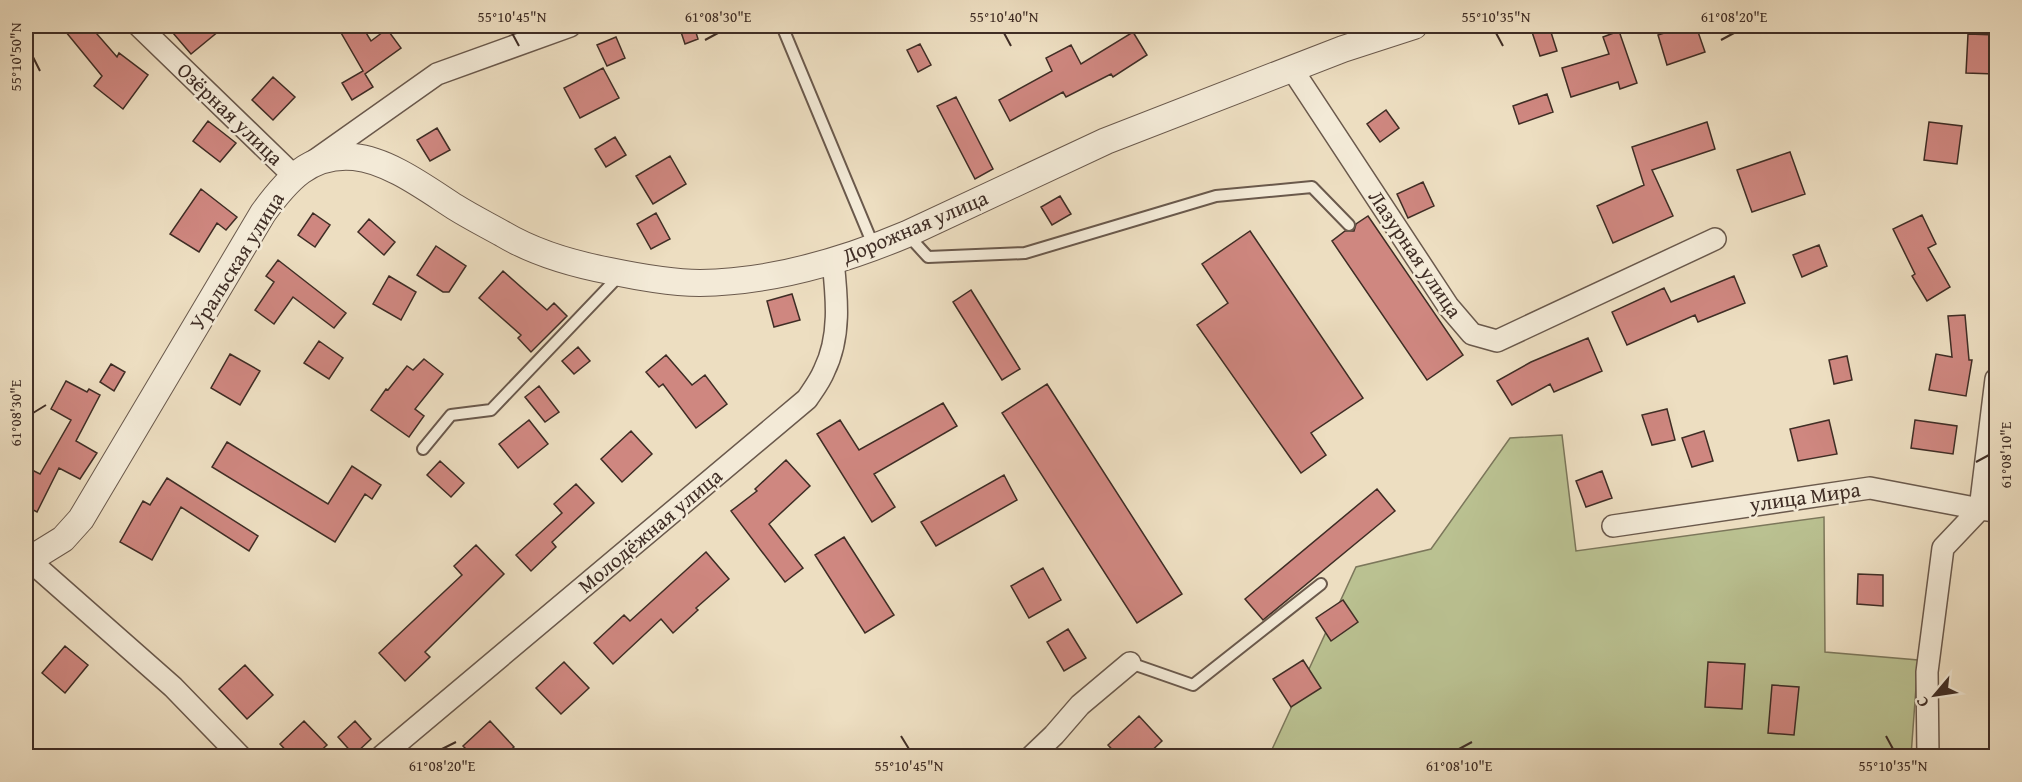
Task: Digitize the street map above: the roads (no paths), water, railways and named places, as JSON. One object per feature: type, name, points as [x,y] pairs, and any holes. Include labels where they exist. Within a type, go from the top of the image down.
[{"type":"street","name":"Озёрная улица","points":[[139,26],[301,171]]},
{"type":"street","name":"Уральская улица","points":[[34,556],[63,538],[81,519],[263,213],[281,189],[301,171],[437,74],[570,26]]},
{"type":"street","name":"Дорожная улица","points":[[301,171],[334,157],[357,157],[400,171],[458,209],[514,241],[574,264],[621,273],[699,283],[769,276],[833,261],[874,247],[907,234],[1106,141],[1343,49],[1414,26]]},
{"type":"street","name":"Лазурная улица","points":[[1292,69],[1448,306],[1472,334],[1497,341],[1715,239]]},
{"type":"street","name":"Молодёжная улица","points":[[382,756],[807,399],[824,372],[835,338],[837,297],[833,261]]},
{"type":"street","points":[[1928,756],[1927,672],[1943,548],[1988,510],[1996,379]]},
{"type":"street","name":"улица Мира","points":[[1612,526],[1870,488],[1988,510]]},
{"type":"street","points":[[34,556],[173,687],[240,756]]},
{"type":"street","points":[[1032,756],[1080,705],[1130,663]]},
{"type":"lane","points":[[782,26],[874,247]]},
{"type":"lane","points":[[907,234],[928,257],[1025,253],[1216,196],[1312,187],[1349,225]]},
{"type":"lane","points":[[423,449],[451,415],[491,410],[621,273]]},
{"type":"lane","points":[[1130,663],[1193,685],[1321,584]]}]
